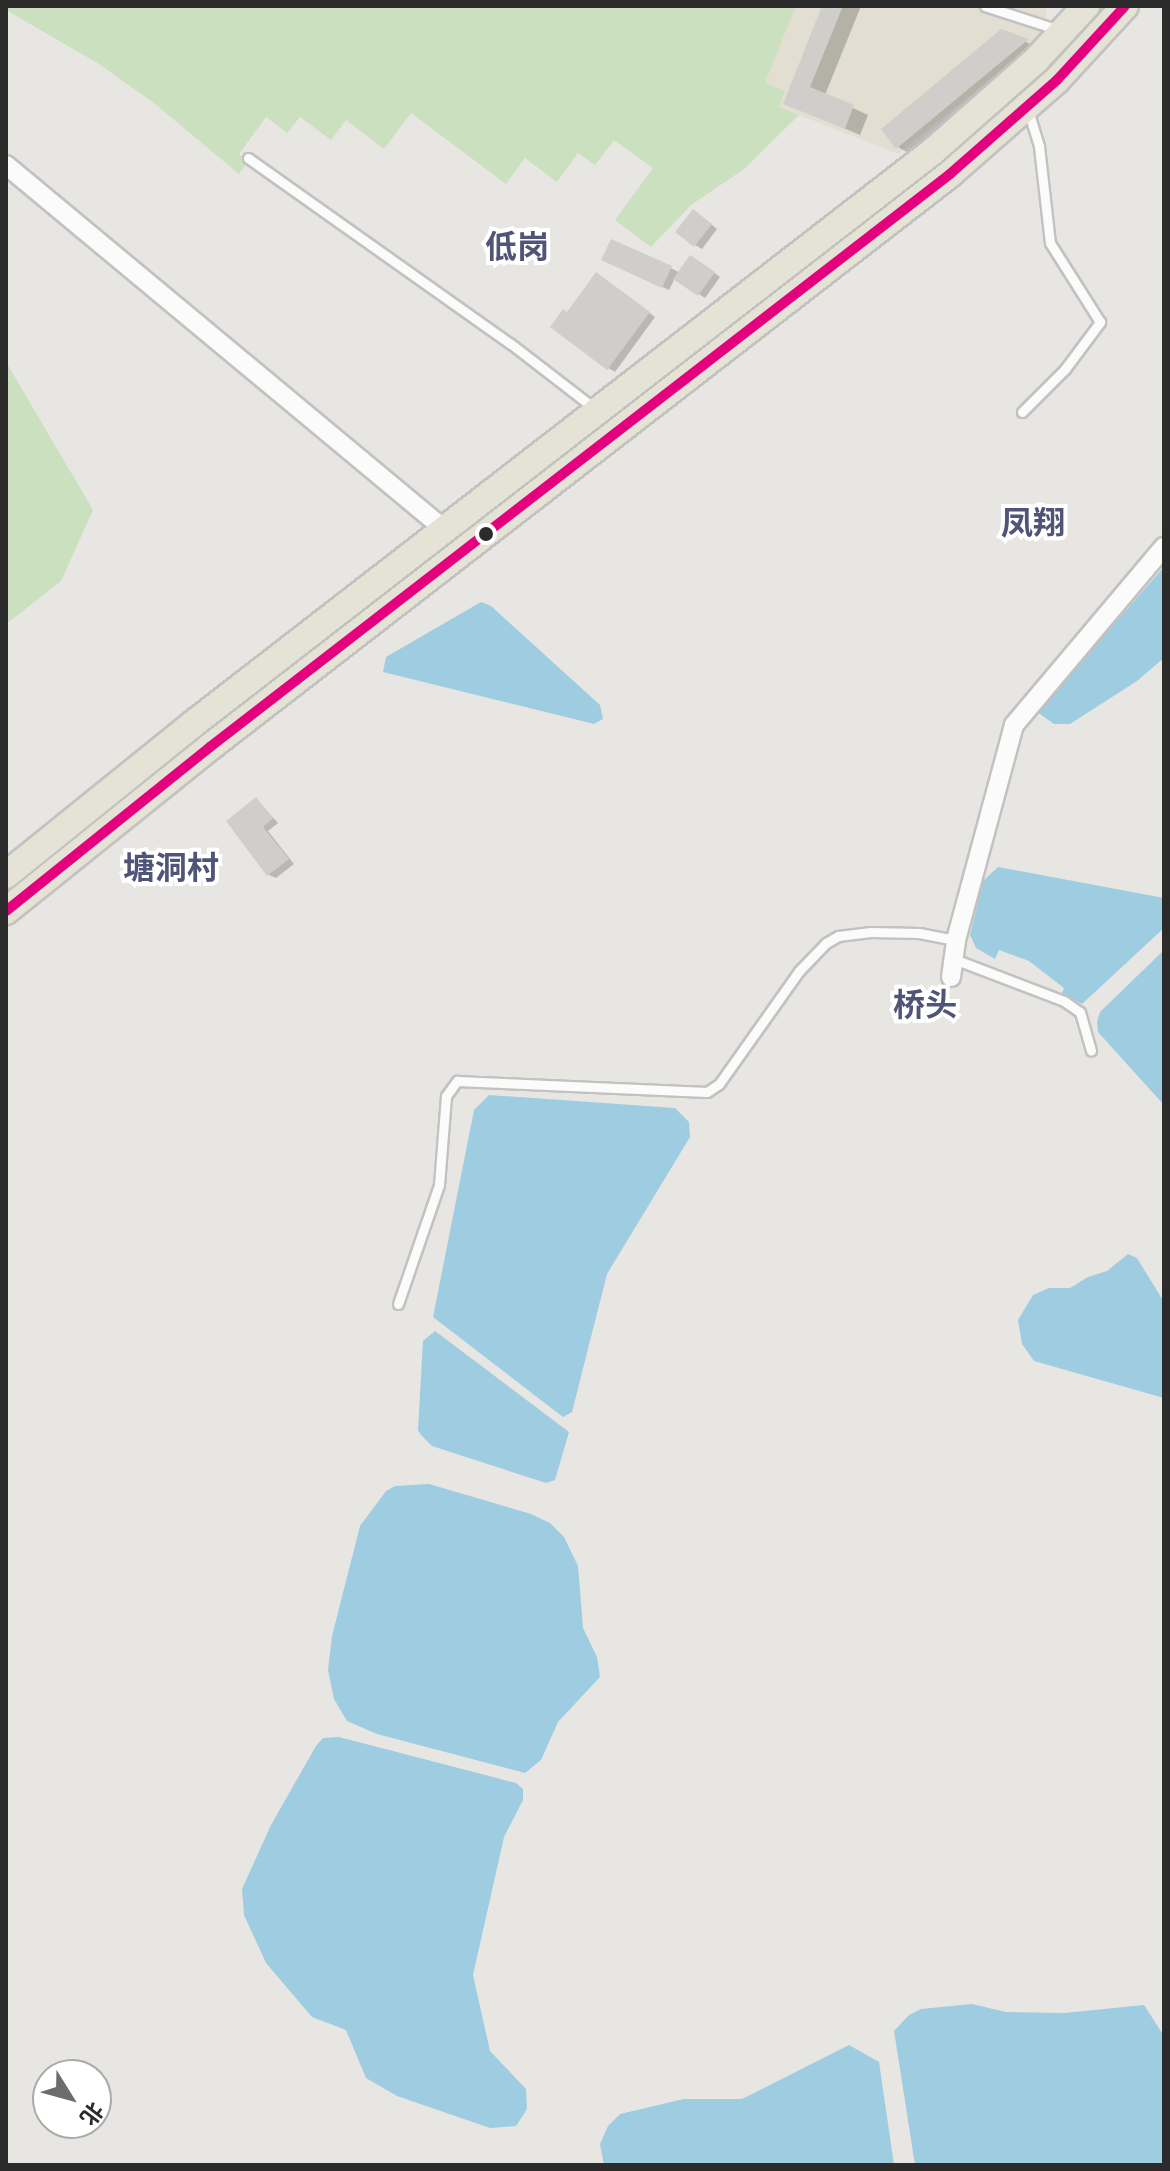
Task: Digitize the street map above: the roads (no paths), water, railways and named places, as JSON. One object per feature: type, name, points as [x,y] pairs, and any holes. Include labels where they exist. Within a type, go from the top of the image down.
[{"type":"main road","points":[[6,875],[444,529],[932,152],[980,112],[1086,6]]},
{"type":"main road","points":[[6,911],[210,747],[950,174],[1027,107],[1125,6]]},
{"type":"street","points":[[6,165],[444,529]]},
{"type":"street","points":[[952,968],[956,940],[1018,716],[1164,547]]},
{"type":"lane","points":[[985,6],[1063,31]]},
{"type":"lane","points":[[1022,412],[1065,369],[1100,322],[1050,243],[1039,146],[1027,107]]},
{"type":"lane","points":[[248,158],[511,344],[597,410]]},
{"type":"lane","points":[[398,1304],[439,1185],[446,1096],[457,1081],[707,1092],[719,1084],[799,971],[826,943],[852,933],[871,932],[919,933],[956,940]]},
{"type":"lane","points":[[952,968],[1072,1007],[1080,1012],[1091,1050]]},
{"type":"water","points":[[1164,567],[1164,658],[1137,681],[1070,724],[1054,724],[1037,712]]},
{"type":"water","points":[[481,602],[491,606],[600,705],[603,719],[594,724],[383,672],[386,657]]},
{"type":"water","points":[[998,867],[1164,898],[1164,928],[1082,1004],[1062,993],[1064,988],[1029,961],[999,950],[995,959],[976,948],[970,935],[983,881]]},
{"type":"water","points":[[1164,950],[1164,1105],[1098,1032],[1097,1022],[1100,1012]]},
{"type":"water","points":[[489,1095],[675,1108],[689,1122],[690,1137],[607,1274],[572,1412],[563,1417],[433,1317],[474,1110]]},
{"type":"water","points":[[1128,1254],[1137,1258],[1164,1302],[1164,1398],[1034,1361],[1022,1344],[1018,1320],[1033,1295],[1049,1288],[1070,1288],[1088,1277],[1107,1271]]},
{"type":"water","points":[[435,1331],[569,1432],[555,1480],[546,1483],[432,1446],[421,1435],[418,1430],[423,1341]]},
{"type":"water","points":[[429,1484],[531,1514],[550,1523],[564,1537],[578,1566],[583,1628],[597,1657],[600,1677],[558,1722],[541,1760],[525,1773],[377,1734],[347,1721],[334,1699],[328,1670],[332,1636],[360,1526],[386,1491],[395,1486]]},
{"type":"water","points":[[339,1737],[516,1783],[523,1789],[523,1800],[504,1837],[473,1975],[490,2051],[526,2089],[527,2109],[516,2126],[490,2128],[397,2096],[366,2078],[346,2030],[312,2017],[266,1963],[244,1915],[242,1889],[271,1825],[316,1746],[323,1738]]},
{"type":"water","points":[[972,2004],[1006,2012],[1064,2013],[1144,2005],[1164,2036],[1164,2165],[915,2165],[894,2031],[909,2015],[921,2009]]},
{"type":"water","points":[[849,2045],[879,2062],[894,2165],[604,2165],[600,2144],[608,2126],[620,2114],[684,2099],[742,2099]]},
{"type":"district","name":"低岗","points":[[517,250]]},
{"type":"district","name":"凤翔","points":[[1033,526]]},
{"type":"district","name":"塘洞村","points":[[171,871]]},
{"type":"district","name":"桥头","points":[[925,1008]]}]
